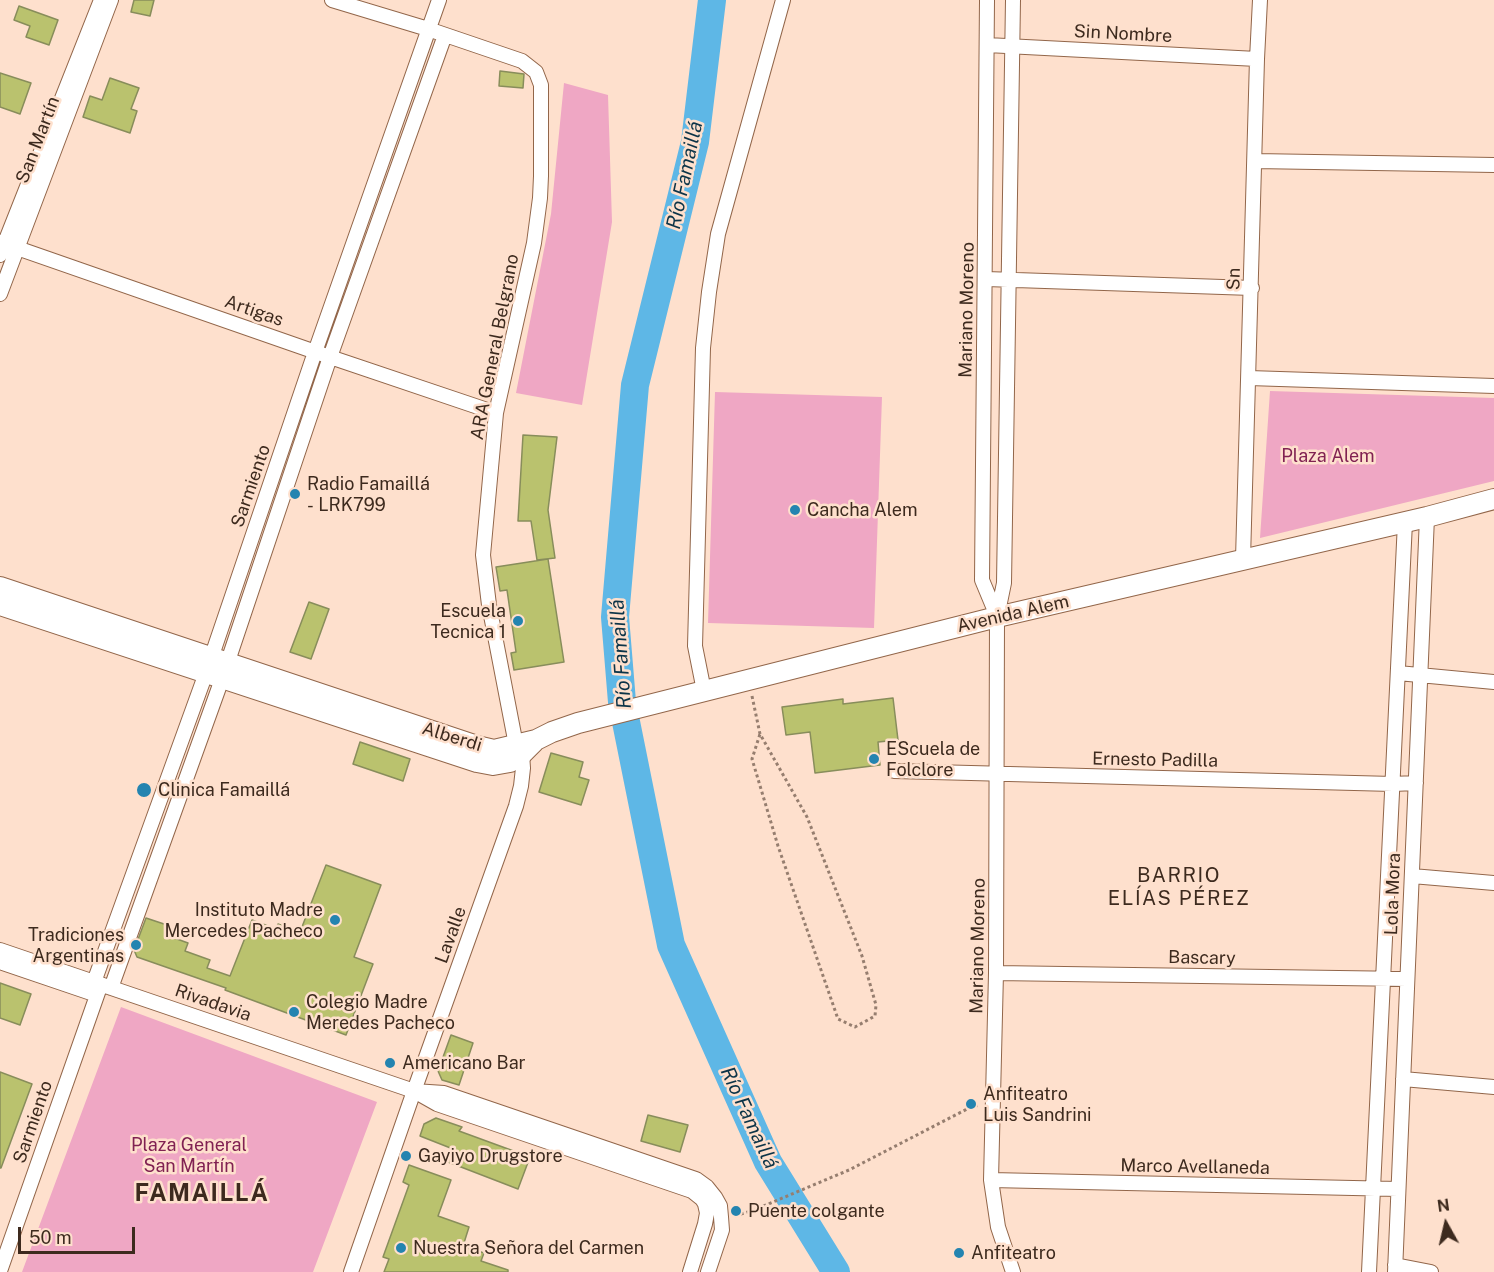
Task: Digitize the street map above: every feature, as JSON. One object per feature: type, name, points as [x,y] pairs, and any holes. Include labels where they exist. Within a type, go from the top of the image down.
[{"type":"street","name":"San Martín","points":[[0,294],[5,247],[101,0]]},
{"type":"street","name":"San Martín","points":[[5,247],[111,0]]},
{"type":"street","name":"ARA General Belgrano","points":[[332,0],[522,61],[536,72],[541,85],[541,176],[536,232],[496,412],[483,555],[489,604],[519,750]]},
{"type":"street","name":"Sarmiento","points":[[216,668],[315,352],[439,0]]},
{"type":"street","points":[[698,693],[695,646],[703,348],[708,292],[718,234],[783,0]]},
{"type":"street","name":"Mariano Moreno","points":[[987,0],[982,580],[997,617]]},
{"type":"street","name":"Mariano Moreno","points":[[1013,0],[1004,584],[997,617],[996,973],[992,1180],[998,1227],[1013,1272]]},
{"type":"street","name":"Sn","points":[[1243,560],[1260,0]]},
{"type":"street","name":"Sarmiento","points":[[0,1271],[445,35]]},
{"type":"street","name":"Sin Nombre","points":[[987,45],[1257,59]]},
{"type":"street","points":[[1255,160],[1494,165]]},
{"type":"street","name":"Artigas","points":[[5,247],[496,412]]},
{"type":"street","points":[[986,279],[1252,288]]},
{"type":"street","points":[[1249,378],[1494,386]]},
{"type":"street","name":"Avenida Alem","points":[[536,740],[578,723],[997,617],[1427,517],[1494,499]]},
{"type":"street","name":"Lola Mora","points":[[1395,1269],[1427,517]]},
{"type":"street","name":"Lola Mora","points":[[1369,1272],[1405,522]]},
{"type":"street","name":"Alberdi","points":[[0,587],[216,668]]},
{"type":"street","name":"Alberdi","points":[[0,605],[477,746],[494,750],[519,750],[536,740]]},
{"type":"street","points":[[1398,673],[1494,681]]},
{"type":"street","name":"Lavalle","points":[[351,1272],[516,806],[523,768],[519,750]]},
{"type":"street","name":"Ernesto Padilla","points":[[894,771],[1416,783]]},
{"type":"street","points":[[1412,876],[1494,883]]},
{"type":"street","name":"Rivadavia","points":[[0,950],[101,987],[414,1090],[437,1104],[692,1191],[710,1200]]},
{"type":"street","name":"Rivadavia","points":[[0,962],[101,987]]},
{"type":"street","name":"Bascary","points":[[996,973],[1407,979]]},
{"type":"street","points":[[1403,1079],[1494,1087]]},
{"type":"street","name":"Marco Avellaneda","points":[[992,1180],[1398,1189]]},
{"type":"street","points":[[690,1272],[710,1200],[720,1206],[722,1230],[708,1272]]},
{"type":"street","points":[[1395,1269],[1431,1272]]},
{"type":"path","points":[[748,680],[760,734],[807,817],[862,956],[876,1005],[874,1016],[855,1027],[838,1019],[778,846],[752,759],[760,734]]},
{"type":"path","points":[[722,1220],[849,1170],[971,1107],[993,1101]]},
{"type":"green space","points":[[564,83],[608,95],[612,222],[582,405],[516,393],[551,214]]},
{"type":"green space","name":"Plaza Alem","points":[[1270,391],[1494,398],[1494,481],[1260,538]]},
{"type":"green space","name":"Cancha Alem","points":[[715,392],[882,397],[874,628],[708,623]]},
{"type":"green space","name":"Plaza General San Martín","points":[[121,1007],[377,1102],[313,1272],[22,1272]]},
{"type":"building","points":[[134,0],[154,0],[150,16],[131,12]]},
{"type":"building","points":[[19,6],[58,20],[49,45],[26,37],[30,26],[14,20]]},
{"type":"building","points":[[500,71],[524,74],[523,88],[499,86]]},
{"type":"building","points":[[0,73],[31,83],[20,114],[0,107]]},
{"type":"building","points":[[110,78],[139,88],[131,109],[137,111],[130,133],[83,117],[90,96],[102,100]]},
{"type":"building","points":[[523,435],[557,437],[548,510],[555,558],[537,560],[531,521],[518,521]]},
{"type":"building","points":[[548,559],[564,662],[514,670],[511,653],[516,652],[507,590],[500,591],[496,567]]},
{"type":"building","points":[[309,602],[329,609],[311,659],[290,652]]},
{"type":"building","points":[[893,698],[898,740],[878,742],[880,765],[815,773],[810,732],[786,735],[782,707],[843,699],[843,704]]},
{"type":"building","points":[[360,742],[410,759],[403,781],[353,764]]},
{"type":"building","points":[[551,753],[583,762],[579,777],[589,780],[581,805],[539,792]]},
{"type":"building","points":[[326,865],[381,885],[354,957],[373,964],[346,1035],[225,990],[226,988],[137,957],[134,950],[146,918],[170,926],[166,935],[188,943],[185,951],[210,960],[207,968],[230,976],[252,920],[276,929],[278,924],[300,932]]},
{"type":"building","points":[[0,983],[31,994],[20,1025],[0,1018]]},
{"type":"building","points":[[451,1035],[473,1043],[459,1085],[442,1080],[438,1071]]},
{"type":"building","points":[[0,1072],[32,1084],[1,1168],[0,1168]]},
{"type":"building","points":[[648,1115],[688,1125],[680,1152],[641,1141]]},
{"type":"building","points":[[436,1118],[462,1127],[459,1131],[530,1157],[518,1189],[448,1162],[453,1149],[420,1136],[424,1124]]},
{"type":"building","points":[[409,1165],[451,1180],[438,1216],[469,1227],[463,1246],[484,1253],[481,1261],[508,1270],[508,1272],[384,1272],[389,1259],[383,1257],[409,1185],[403,1182]]},
{"type":"waterway","name":"Río Famaillá","points":[[712,0],[695,142],[635,385],[615,617],[622,702],[671,945],[768,1162],[836,1272]]},
{"type":"place","name":"Radio Famaillá - LRK799","points":[[295,494]]},
{"type":"place","name":"Cancha Alem","points":[[795,510]]},
{"type":"place","name":"Escuela Tecnica 1","points":[[518,621]]},
{"type":"place","name":"EScuela de Folclore","points":[[874,759]]},
{"type":"place","name":"Clinica Famaillá","points":[[144,790]]},
{"type":"place","name":"Instituto Madre Mercedes Pacheco","points":[[335,920]]},
{"type":"place","name":"Tradiciones Argentinas","points":[[136,945]]},
{"type":"place","name":"Colegio Madre Meredes Pacheco","points":[[294,1012]]},
{"type":"place","name":"Americano Bar","points":[[390,1063]]},
{"type":"place","name":"Anfiteatro Luis Sandrini","points":[[971,1104]]},
{"type":"place","name":"Gayiyo Drugstore","points":[[406,1156]]},
{"type":"place","name":"Puente colgante","points":[[736,1211]]},
{"type":"place","name":"Nuestra Señora del Carmen","points":[[401,1248]]},
{"type":"place","name":"Anfiteatro","points":[[959,1253]]},
{"type":"district","name":"BARRIO ELÍAS PÉREZ","points":[[1179,888]]},
{"type":"district","name":"FAMAILLÁ","points":[[202,1194]]}]
